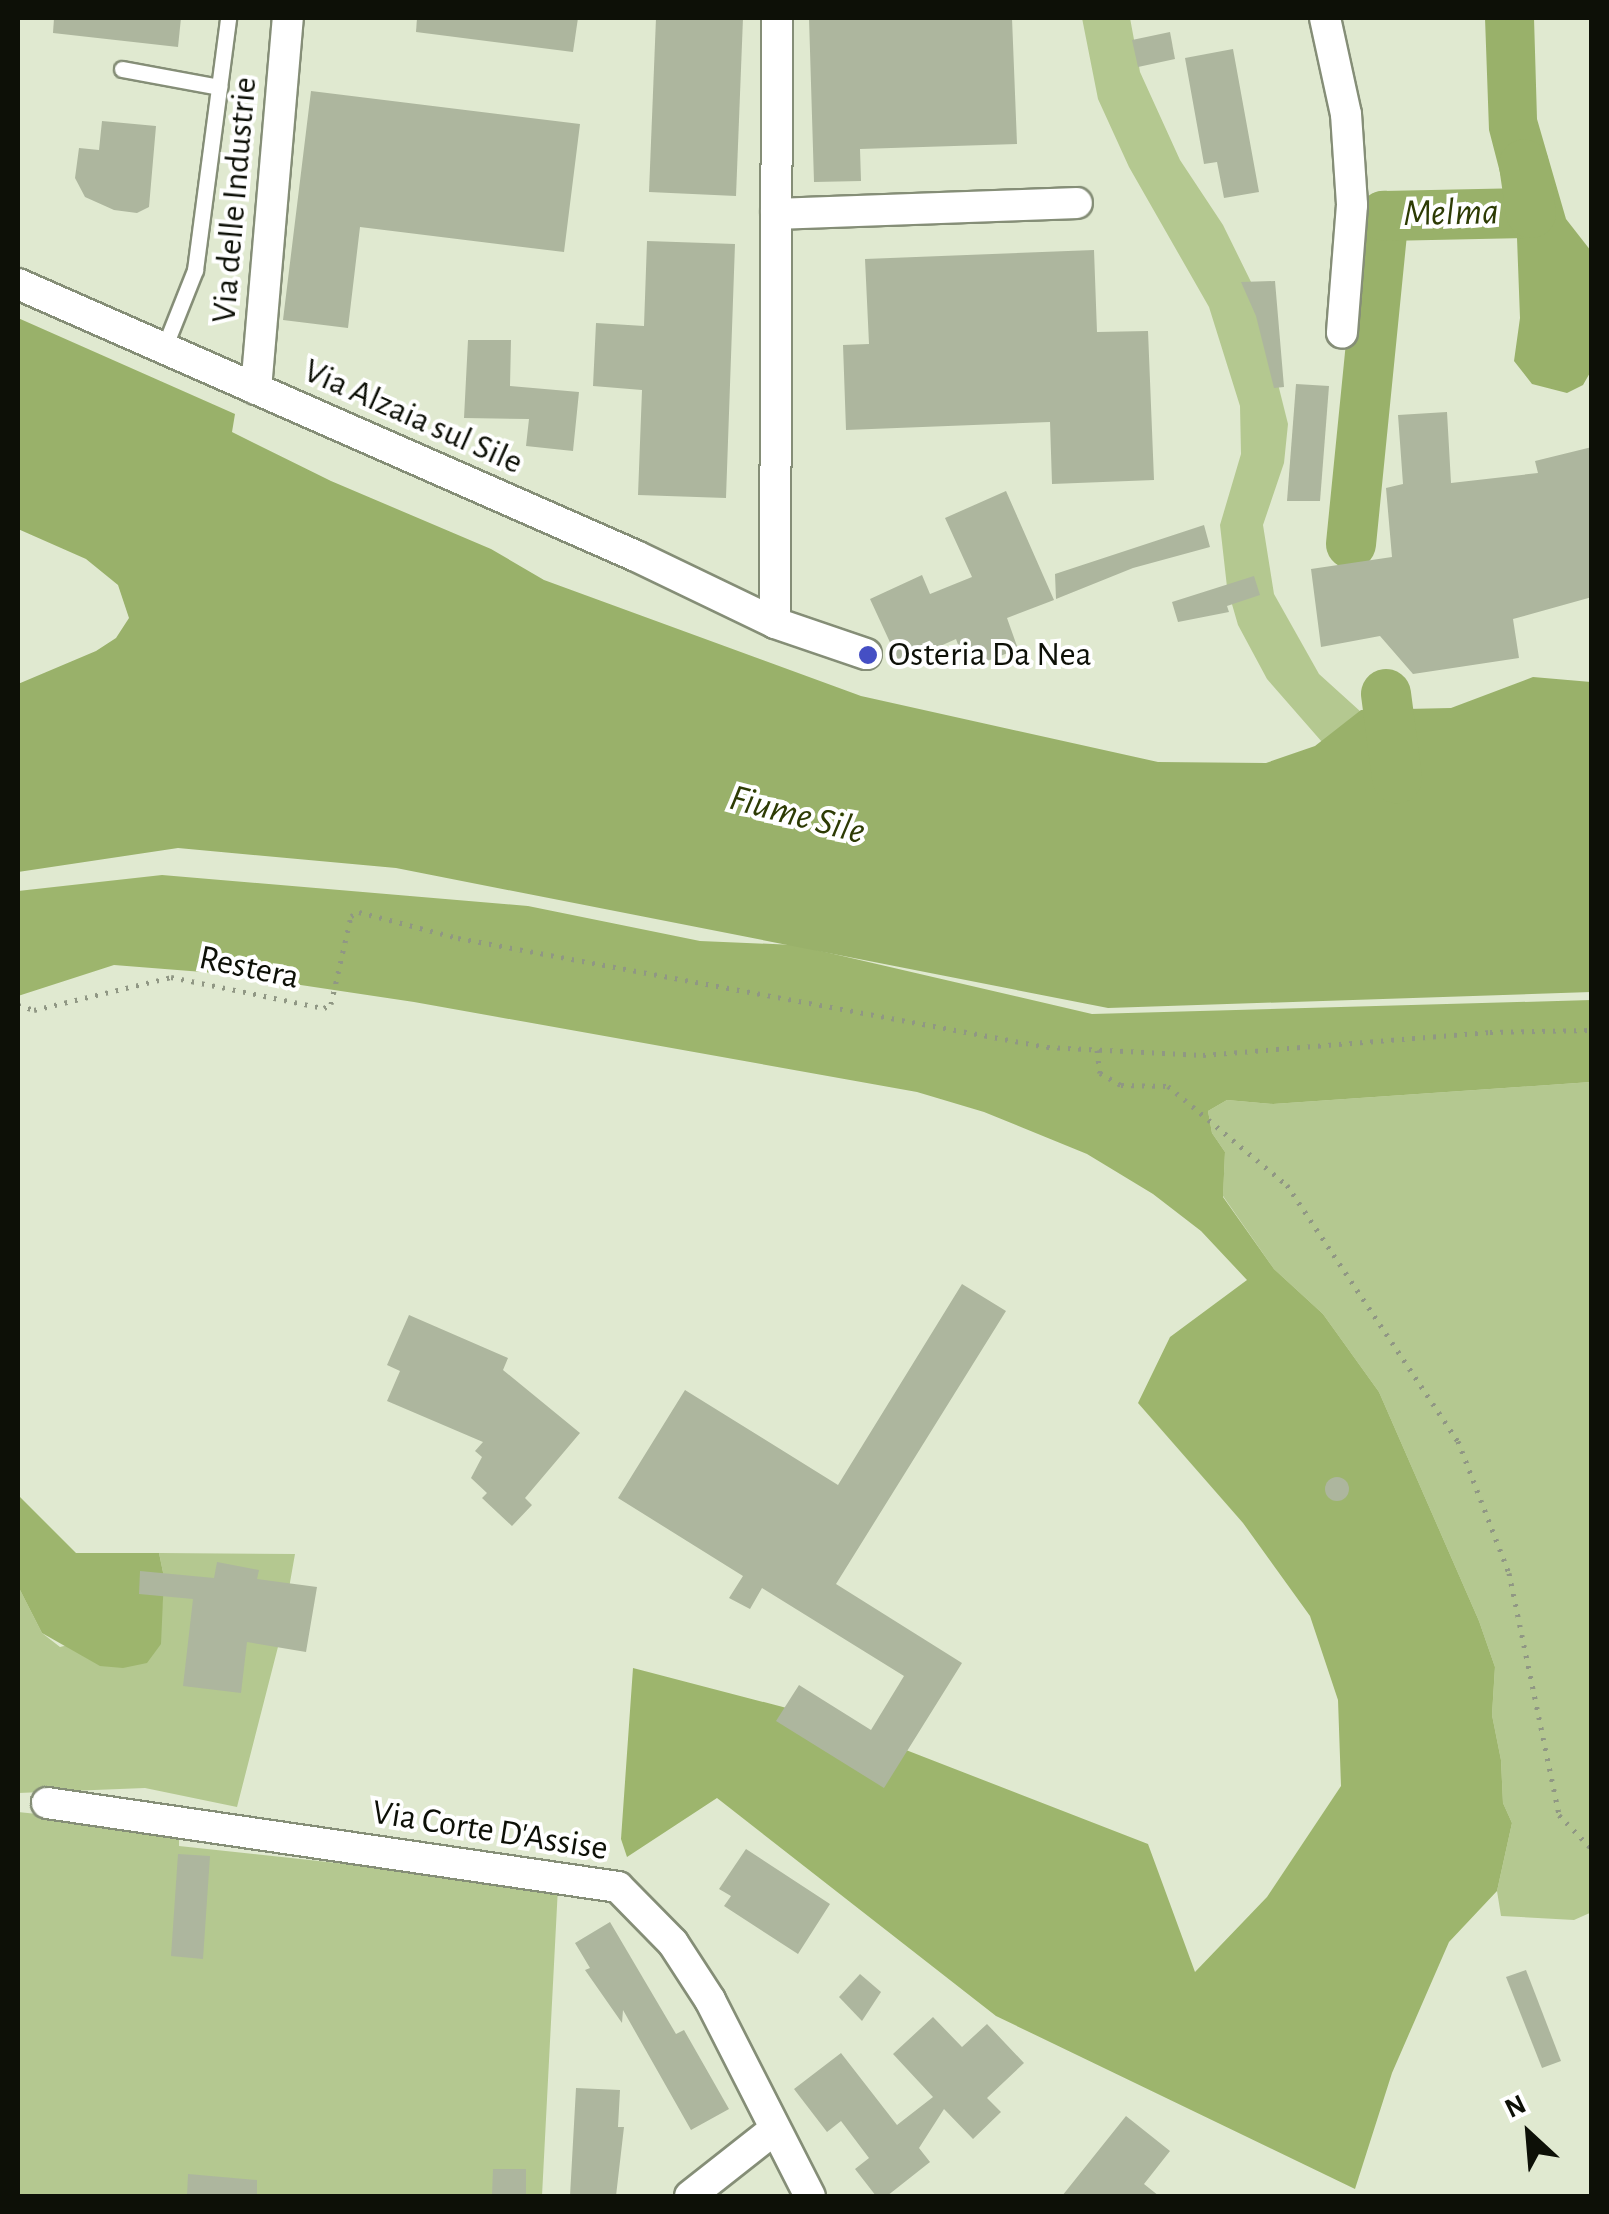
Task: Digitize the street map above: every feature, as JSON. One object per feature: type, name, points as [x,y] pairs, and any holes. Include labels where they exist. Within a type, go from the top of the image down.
[{"type":"street","name":"Via delle Industrie","points":[[256,388],[288,18]]},
{"type":"street","points":[[775,623],[777,18]]},
{"type":"street","points":[[1324,18],[1346,114],[1352,205],[1342,334]]},
{"type":"street","points":[[776,214],[1076,203]]},
{"type":"street","name":"Via Alzaia sul Sile","points":[[18,284],[775,623],[866,654]]},
{"type":"street","name":"Via Corte D'Assise","points":[[47,1804],[618,1887],[682,1958],[710,2000],[810,2196]]},
{"type":"street","points":[[690,2196],[774,2130]]},
{"type":"lane","points":[[164,348],[196,270],[228,18]]},
{"type":"lane","points":[[122,69],[219,87]]},
{"type":"path","name":"Restera","points":[[18,1005],[34,1010],[172,977],[324,1008],[331,1004],[351,916],[359,912],[458,938],[1047,1046],[1097,1050]]},
{"type":"path","points":[[1592,1030],[1490,1032],[1202,1055],[1097,1050],[1100,1073],[1122,1084],[1168,1086],[1287,1184],[1458,1441],[1509,1573],[1559,1815],[1592,1850]]},
{"type":"shaded area","points":[[1082,18],[1130,18],[1140,72],[1180,160],[1223,225],[1254,288],[1288,424],[1284,463],[1263,525],[1274,594],[1319,674],[1361,712],[1322,742],[1267,679],[1238,625],[1227,587],[1220,525],[1241,454],[1240,406],[1209,307],[1129,167],[1098,99]]},
{"type":"shaded area","points":[[162,875],[528,906],[700,941],[795,945],[1092,1014],[1591,1000],[1591,1082],[1273,1104],[1227,1100],[1208,1111],[1212,1133],[1225,1152],[1223,1197],[1274,1269],[1323,1314],[1379,1392],[1479,1621],[1495,1667],[1492,1715],[1501,1760],[1503,1803],[1512,1823],[1497,1891],[1449,1942],[1392,2073],[1355,2189],[996,2016],[717,1798],[627,1857],[621,1839],[633,1668],[821,1717],[1148,1844],[1195,1972],[1267,1897],[1341,1786],[1338,1700],[1310,1616],[1243,1523],[1138,1403],[1170,1337],[1247,1280],[1201,1231],[1153,1194],[1087,1154],[984,1112],[917,1092],[414,1002],[228,974],[114,965],[18,996],[18,891]]},
{"type":"shaded area","points":[[1591,1082],[1592,1912],[1574,1920],[1501,1916],[1497,1891],[1512,1823],[1503,1803],[1501,1760],[1492,1715],[1495,1667],[1479,1621],[1379,1392],[1323,1314],[1274,1269],[1223,1196],[1225,1152],[1212,1133],[1208,1111],[1227,1100],[1273,1104]]},
{"type":"shaded area","points":[[18,1495],[76,1553],[159,1553],[164,1577],[161,1644],[147,1663],[123,1668],[100,1666],[42,1633],[18,1586]]},
{"type":"shaded area","points":[[159,1553],[295,1554],[280,1639],[237,1807],[145,1788],[18,1793],[18,1586],[42,1633],[60,1647],[161,1622],[164,1577]]},
{"type":"shaded area","points":[[18,1812],[179,1829],[179,1846],[558,1887],[542,2196],[18,2196]]},
{"type":"water","points":[[1485,18],[1534,18],[1537,119],[1566,219],[1591,251],[1591,371],[1583,385],[1567,393],[1532,384],[1514,361],[1520,318],[1517,238],[1489,130]]},
{"type":"water","name":"Fiume Sile","points":[[18,318],[235,414],[232,432],[331,481],[491,549],[544,580],[861,696],[1158,762],[1266,763],[1315,746],[1361,710],[1451,708],[1533,677],[1591,682],[1591,992],[1108,1008],[396,868],[178,848],[18,872],[18,684],[96,651],[116,638],[129,618],[118,585],[86,559],[18,529]]},
{"type":"building","points":[[54,18],[181,18],[178,47],[53,33]]},
{"type":"building","points":[[417,18],[578,18],[573,52],[416,32]]},
{"type":"building","points":[[656,18],[743,18],[736,196],[649,192]]},
{"type":"building","points":[[809,18],[1012,18],[1017,144],[860,149],[861,181],[814,182]]},
{"type":"building","points":[[1170,32],[1175,59],[1138,67],[1132,40]]},
{"type":"building","points":[[1233,49],[1259,192],[1224,198],[1217,162],[1204,164],[1185,58]]},
{"type":"building","points":[[311,91],[580,124],[564,252],[360,227],[348,328],[283,320]]},
{"type":"building","points":[[102,121],[156,126],[149,207],[137,213],[114,210],[85,197],[75,178],[79,148],[99,150]]},
{"type":"building","points":[[647,241],[735,244],[726,498],[638,495],[642,390],[593,386],[596,323],[644,326]]},
{"type":"building","points":[[1094,250],[1097,332],[1148,331],[1154,480],[1052,484],[1050,422],[846,430],[843,345],[869,344],[865,259]]},
{"type":"building","points":[[1275,281],[1284,387],[1274,388],[1256,316],[1241,282]]},
{"type":"building","points":[[468,340],[511,340],[510,386],[579,392],[573,451],[526,446],[529,419],[464,418]]},
{"type":"building","points":[[1296,384],[1329,386],[1320,501],[1287,501]]},
{"type":"building","points":[[1447,412],[1451,483],[1538,473],[1535,461],[1592,447],[1592,597],[1513,619],[1519,658],[1413,674],[1380,636],[1321,647],[1311,569],[1392,557],[1386,488],[1403,484],[1398,415]]},
{"type":"building","points":[[1006,491],[1054,600],[1007,618],[1018,649],[967,669],[956,639],[900,664],[870,599],[922,575],[930,594],[972,577],[945,518]]},
{"type":"building","points":[[1204,525],[1210,547],[1133,568],[1056,599],[1055,574]]},
{"type":"building","points":[[1254,576],[1260,595],[1227,606],[1229,612],[1178,622],[1172,602]]},
{"type":"building","points":[[962,1284],[1006,1311],[836,1584],[962,1663],[884,1788],[776,1721],[799,1685],[871,1730],[904,1676],[762,1588],[750,1609],[729,1598],[743,1576],[618,1498],[685,1390],[838,1485]]},
{"type":"building","points":[[409,1315],[508,1358],[503,1370],[580,1433],[525,1498],[532,1505],[512,1526],[482,1498],[487,1493],[471,1478],[482,1457],[475,1451],[483,1442],[387,1401],[400,1371],[387,1365]]},
{"type":"building","points":[[1337,1477],[1349,1489],[1337,1501],[1325,1489]]},
{"type":"building","points":[[217,1562],[259,1570],[257,1579],[317,1587],[306,1652],[247,1642],[241,1693],[183,1686],[193,1599],[139,1594],[140,1571],[214,1578]]},
{"type":"building","points":[[746,1849],[830,1904],[798,1954],[724,1906],[731,1896],[719,1889]]},
{"type":"building","points":[[178,1854],[210,1856],[203,1959],[171,1956]]},
{"type":"building","points":[[610,1922],[676,2034],[684,2030],[729,2109],[691,2130],[623,2010],[622,2023],[585,1970],[590,1968],[575,1943]]},
{"type":"building","points":[[1526,1970],[1561,2061],[1542,2068],[1506,1977]]},
{"type":"building","points":[[860,1974],[881,1992],[862,2021],[839,1997]]},
{"type":"building","points":[[933,2017],[962,2047],[987,2024],[1024,2063],[987,2098],[1001,2112],[973,2139],[944,2109],[919,2148],[930,2162],[887,2196],[876,2196],[855,2169],[869,2158],[841,2121],[827,2132],[794,2089],[841,2053],[897,2125],[933,2097],[893,2054]]},
{"type":"building","points":[[576,2088],[620,2090],[618,2127],[624,2127],[616,2196],[570,2196]]},
{"type":"building","points":[[1126,2116],[1170,2151],[1144,2184],[1159,2196],[1062,2196]]},
{"type":"building","points":[[493,2169],[526,2169],[526,2196],[492,2196]]},
{"type":"building","points":[[188,2174],[257,2180],[257,2196],[187,2196]]},
{"type":"waterway","name":"Melma","points":[[1351,544],[1384,216],[1531,213],[1524,165]]},
{"type":"waterway","name":"Melma","points":[[1386,694],[1397,778]]},
{"type":"place","name":"Osteria Da Nea","points":[[868,655]]}]
